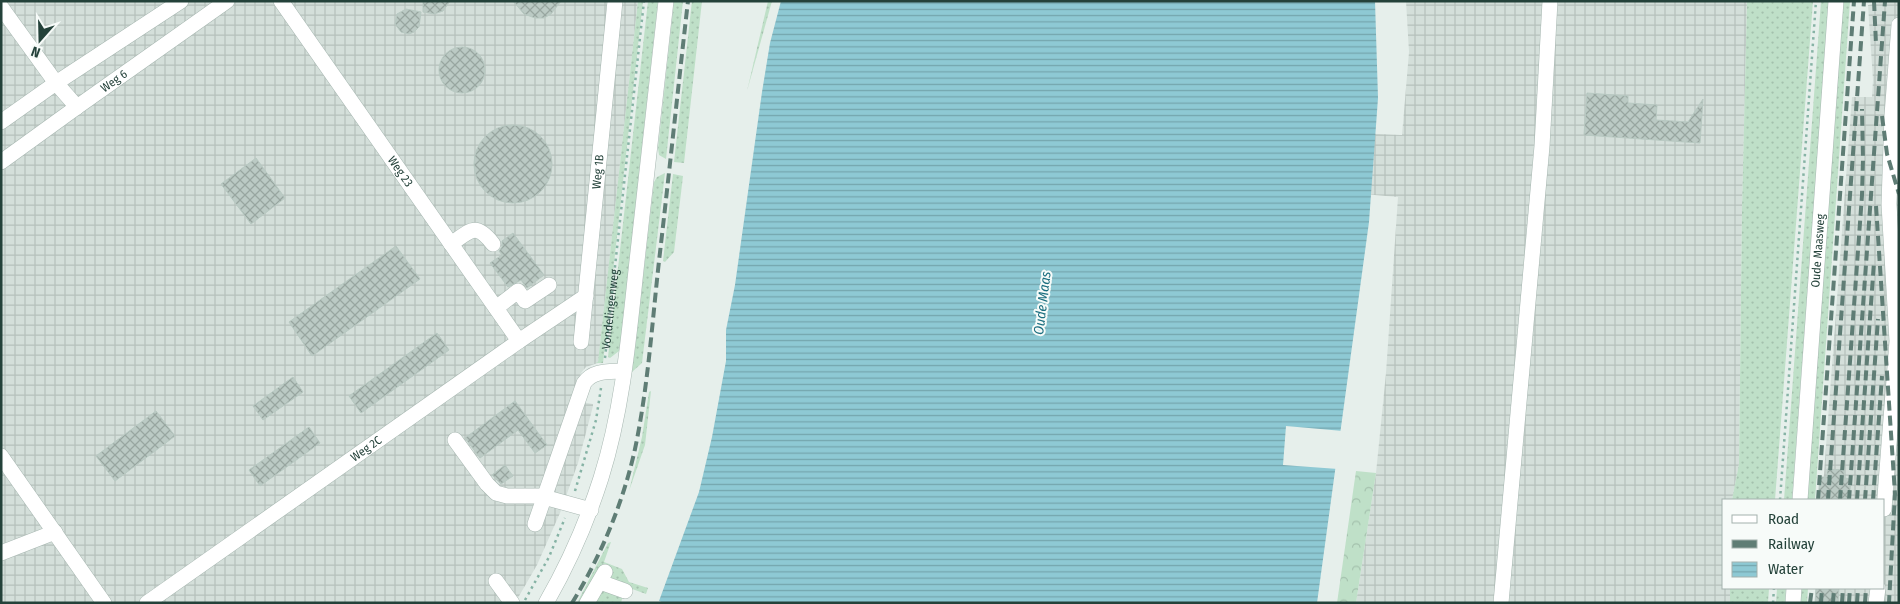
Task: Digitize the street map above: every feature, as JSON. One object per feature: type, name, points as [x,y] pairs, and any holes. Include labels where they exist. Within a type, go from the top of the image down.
[{"type":"street","points":[[1,122],[56,83],[181,1]]},
{"type":"street","name":"Weg 23","points":[[281,1],[519,341]]},
{"type":"street","name":"Weg 1B","points":[[580,342],[615,1]]},
{"type":"street","name":"Vondelingenweg","points":[[546,603],[567,566],[591,510],[611,442],[623,371],[666,1]]},
{"type":"street","points":[[1501,603],[1542,146],[1550,1]]},
{"type":"street","name":"Oude Maasweg","points":[[1800,499],[1836,1]]},
{"type":"street","name":"Weg 6","points":[[1,162],[218,4]]},
{"type":"street","points":[[1,7],[56,83],[77,106]]},
{"type":"street","points":[[1885,499],[1898,341],[1889,204],[1894,163],[1899,25]]},
{"type":"street","points":[[451,244],[471,231],[478,230],[485,233],[493,244]]},
{"type":"street","points":[[496,308],[518,291],[525,301],[548,284]]},
{"type":"street","name":"Weg 2C","points":[[146,603],[586,296]]},
{"type":"street","points":[[535,524],[584,383],[589,376],[603,372],[623,371]]},
{"type":"street","points":[[455,440],[492,490],[501,495],[545,497],[591,510]]},
{"type":"street","points":[[1,456],[104,603]]},
{"type":"street","points":[[1,552],[55,532]]},
{"type":"street","points":[[587,603],[603,577],[625,592]]},
{"type":"street","points":[[496,581],[512,603]]},
{"type":"street","points":[[1793,603],[1794,589]]},
{"type":"street","points":[[1876,603],[1878,589]]},
{"type":"path","name":"Vondelingenweg","points":[[574,496],[596,420],[603,372],[644,1]]},
{"type":"path","name":"Oude Maasweg","points":[[1780,499],[1816,1]]},
{"type":"path","points":[[523,603],[549,557],[567,512]]},
{"type":"path","points":[[1773,603],[1774,589]]},
{"type":"shaded area","points":[[1,1],[638,1],[598,363],[586,367],[581,373],[571,400],[593,404],[593,406],[578,463],[560,513],[537,565],[515,603],[1,603]]},
{"type":"shaded area","points":[[1406,1],[1747,1],[1739,464],[1732,499],[1722,499],[1722,589],[1730,589],[1730,603],[1356,603],[1376,473],[1386,373],[1398,197],[1304,189],[1308,131],[1402,135],[1409,52]]},
{"type":"shaded area","points":[[1879,1],[1899,1],[1899,603],[1815,603],[1816,589],[1885,589],[1885,499],[1822,499],[1852,97],[1872,97],[1873,80],[1868,5],[1879,3]]},
{"type":"green space","points":[[638,1],[643,1],[603,363],[595,363],[598,362]]},
{"type":"green space","points":[[648,1],[658,1],[620,348],[610,358],[608,357]]},
{"type":"green space","points":[[674,1],[683,1],[666,159],[659,155],[658,148]]},
{"type":"green space","points":[[692,1],[702,1],[684,163],[674,162]]},
{"type":"green space","points":[[768,1],[772,1],[747,91]]},
{"type":"green space","points":[[1747,1],[1813,1],[1775,499],[1732,499],[1739,464]]},
{"type":"green space","points":[[1821,1],[1829,1],[1792,499],[1784,499]]},
{"type":"green space","points":[[1842,1],[1850,1],[1815,499],[1804,499]]},
{"type":"green space","points":[[665,173],[642,363],[632,372],[654,182],[657,177]]},
{"type":"green space","points":[[673,174],[683,176],[674,252],[665,262],[663,261]]},
{"type":"green space","points":[[651,391],[645,445],[629,491],[642,437],[649,392]]},
{"type":"green space","points":[[1356,471],[1376,473],[1356,603],[1337,603]]},
{"type":"green space","points":[[611,542],[604,562],[622,569],[629,582],[648,588],[646,594],[613,582],[582,603],[577,603],[608,543]]},
{"type":"green space","points":[[1730,589],[1769,589],[1768,603],[1730,603]]},
{"type":"green space","points":[[1777,589],[1786,589],[1785,603],[1776,603]]},
{"type":"green space","points":[[1799,589],[1808,589],[1807,603],[1798,603]]},
{"type":"green space","points":[[602,590],[623,595],[621,603],[592,603]]},
{"type":"water","name":"Oude Maas","points":[[781,1],[1375,1],[1378,98],[1369,222],[1317,603],[664,603],[659,601],[699,492],[712,437],[726,361],[726,330],[735,285],[762,92],[770,43]]},
{"type":"pier","points":[[1286,426],[1343,431],[1338,469],[1283,465]]},
{"type":"building","points":[[423,1],[450,1],[443,11],[434,14],[423,12]]},
{"type":"building","points":[[513,1],[561,1],[551,14],[544,18],[535,18],[524,14]]},
{"type":"building","points":[[406,9],[421,12],[419,27],[409,34],[401,32],[395,24],[397,14]]},
{"type":"building","points":[[462,47],[475,51],[481,57],[485,70],[481,83],[475,89],[462,93],[449,89],[443,83],[439,70],[443,57],[449,51]]},
{"type":"building","points":[[1587,93],[1628,96],[1628,103],[1657,105],[1656,120],[1688,122],[1703,99],[1700,143],[1584,135]]},
{"type":"building","points":[[513,125],[528,128],[545,142],[549,149],[552,164],[549,179],[535,196],[528,200],[513,203],[498,200],[481,186],[477,179],[474,164],[477,149],[491,132],[498,128]]},
{"type":"building","points":[[256,158],[285,198],[251,224],[221,184]]},
{"type":"building","points":[[513,233],[544,275],[527,288],[521,280],[508,287],[490,263],[502,255],[499,251],[502,247],[502,241]]},
{"type":"building","points":[[396,246],[420,279],[312,356],[289,322]]},
{"type":"building","points":[[437,333],[449,350],[361,413],[349,396]]},
{"type":"building","points":[[293,377],[303,392],[263,420],[253,406]]},
{"type":"building","points":[[515,401],[547,445],[535,453],[518,430],[480,458],[465,438]]},
{"type":"building","points":[[156,411],[175,436],[115,481],[96,456]]},
{"type":"building","points":[[309,427],[320,443],[260,486],[249,470]]},
{"type":"building","points":[[505,465],[513,476],[501,484],[492,475]]},
{"type":"building","points":[[1827,469],[1844,470],[1844,478],[1851,479],[1849,499],[1818,499],[1820,477],[1827,477]]},
{"type":"building","points":[[1816,589],[1839,589],[1838,603],[1815,603]]},
{"type":"railway","points":[[572,603],[583,585],[610,529],[635,449],[649,355],[688,1]]},
{"type":"railway","points":[[1818,499],[1854,1]]},
{"type":"railway","points":[[1828,499],[1864,1]]},
{"type":"railway","points":[[1874,1],[1876,44]]},
{"type":"railway","points":[[1849,499],[1885,1]]},
{"type":"railway","points":[[1840,499],[1862,195],[1862,109]]},
{"type":"railway","points":[[1882,116],[1887,154],[1899,194]]},
{"type":"railway","points":[[1876,206],[1895,494],[1889,603]]},
{"type":"railway","points":[[1857,499],[1874,262]]},
{"type":"railway","points":[[1865,499],[1878,319]]},
{"type":"railway","points":[[1873,499],[1882,376]]},
{"type":"railway","points":[[1810,603],[1812,589]]},
{"type":"railway","points":[[1821,603],[1822,589]]},
{"type":"railway","points":[[1833,603],[1834,589]]},
{"type":"railway","points":[[1842,603],[1843,589]]},
{"type":"railway","points":[[1849,603],[1850,589]]},
{"type":"railway","points":[[1857,603],[1858,589]]},
{"type":"railway","points":[[1865,603],[1866,589]]}]
